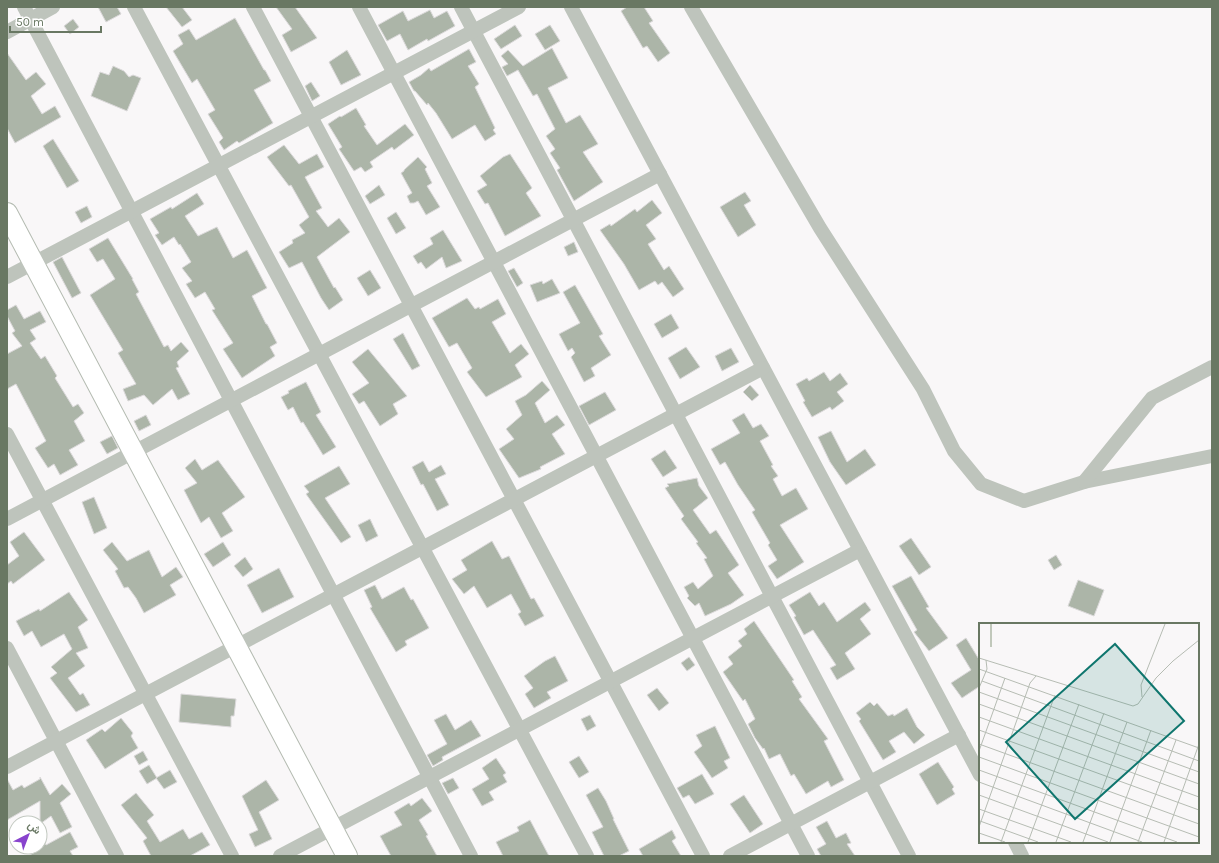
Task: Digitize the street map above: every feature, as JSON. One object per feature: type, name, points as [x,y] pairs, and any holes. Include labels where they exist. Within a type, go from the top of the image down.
[{"type":"street","points":[[7,32],[27,13],[53,7]]},
{"type":"street","points":[[134,7],[587,856]]},
{"type":"street","points":[[254,7],[702,856]]},
{"type":"street","points":[[359,7],[808,856]]},
{"type":"street","points":[[461,7],[910,856]]},
{"type":"street","points":[[7,277],[519,7]]},
{"type":"street","points":[[571,7],[979,773]]},
{"type":"street","points":[[691,7],[820,228],[922,389],[954,451],[981,484],[1024,501],[1084,482],[1212,456]]},
{"type":"street","points":[[27,13],[471,856]]},
{"type":"street","points":[[7,519],[660,174]]},
{"type":"street","points":[[7,214],[347,856]]},
{"type":"street","points":[[1084,482],[1152,398],[1212,367]]},
{"type":"street","points":[[7,767],[763,368]]},
{"type":"street","points":[[7,434],[232,856]]},
{"type":"street","points":[[280,856],[860,550]]},
{"type":"street","points":[[7,648],[117,856]]},
{"type":"street","points":[[730,856],[959,735]]},
{"type":"street","points":[[1016,843],[1022,856]]},
{"type":"building","points":[[98,7],[117,7],[121,14],[106,22]]},
{"type":"building","points":[[166,7],[182,7],[192,20],[182,27]]},
{"type":"building","points":[[276,7],[295,7],[317,38],[291,52],[282,35],[292,29]]},
{"type":"building","points":[[627,7],[644,7],[653,21],[649,23],[670,53],[658,62],[647,46],[643,48],[621,11]]},
{"type":"building","points":[[430,10],[434,18],[447,11],[455,26],[408,50],[400,34],[387,41],[378,25],[403,11],[408,21]]},
{"type":"building","points":[[235,18],[271,81],[254,90],[273,123],[239,143],[237,141],[224,150],[219,142],[223,138],[208,114],[215,110],[197,79],[192,83],[173,51],[183,44],[178,35],[189,29],[196,40]]},
{"type":"building","points":[[73,19],[79,27],[70,34],[64,26]]},
{"type":"building","points":[[515,25],[522,36],[501,49],[494,39]]},
{"type":"building","points":[[550,25],[560,41],[545,50],[535,34]]},
{"type":"building","points":[[552,48],[568,78],[548,88],[566,123],[580,115],[598,144],[583,152],[603,182],[574,201],[557,170],[560,168],[550,153],[555,149],[546,136],[555,129],[537,94],[533,96],[518,70],[507,76],[502,67],[508,64],[501,56],[508,50],[523,66]]},
{"type":"building","points":[[469,49],[476,62],[468,66],[479,84],[475,87],[495,128],[493,130],[496,134],[485,141],[475,125],[452,139],[436,113],[428,103],[427,105],[414,91],[409,82],[429,68],[431,71]]},
{"type":"building","points":[[347,50],[361,75],[341,85],[329,62]]},
{"type":"building","points":[[7,53],[26,80],[36,72],[46,84],[31,96],[42,114],[55,106],[61,117],[15,143],[7,128]]},
{"type":"building","points":[[113,66],[124,71],[129,77],[133,75],[141,78],[127,111],[91,96],[100,72],[109,75]]},
{"type":"building","points":[[311,82],[320,96],[312,101],[305,86]]},
{"type":"building","points":[[356,108],[366,125],[364,126],[377,145],[405,124],[414,135],[394,150],[392,147],[370,162],[373,167],[365,172],[361,167],[354,171],[339,149],[342,147],[328,124]]},
{"type":"building","points":[[53,139],[79,181],[67,188],[43,146]]},
{"type":"building","points":[[284,145],[299,164],[317,154],[324,167],[305,177],[322,208],[316,211],[328,227],[339,218],[350,232],[317,257],[334,288],[335,287],[343,300],[329,310],[302,262],[289,268],[279,252],[293,243],[292,240],[305,233],[299,225],[309,217],[291,185],[289,186],[267,157]]},
{"type":"building","points":[[510,154],[532,188],[526,193],[541,216],[505,236],[488,203],[485,204],[477,191],[487,185],[480,176],[503,157]]},
{"type":"building","points":[[418,157],[427,167],[425,169],[432,183],[427,186],[440,207],[426,215],[418,201],[410,203],[407,196],[412,193],[401,173]]},
{"type":"building","points":[[379,185],[385,195],[370,204],[365,196]]},
{"type":"building","points":[[745,192],[751,201],[744,205],[756,225],[738,237],[720,207]]},
{"type":"building","points":[[197,193],[204,204],[185,216],[198,236],[217,227],[233,258],[247,250],[267,288],[252,296],[277,343],[270,347],[275,356],[242,378],[223,349],[233,343],[212,310],[215,309],[205,292],[195,298],[186,284],[192,281],[182,268],[191,262],[174,237],[162,245],[155,235],[159,233],[150,219],[171,207],[172,209]]},
{"type":"building","points":[[652,200],[662,213],[646,225],[656,239],[648,244],[664,270],[669,266],[684,289],[673,297],[662,282],[658,285],[655,281],[639,290],[624,264],[600,230],[610,224],[611,226],[635,209],[637,212]]},
{"type":"building","points":[[87,206],[92,217],[81,223],[75,212]]},
{"type":"building","points":[[396,212],[406,228],[396,234],[387,218]]},
{"type":"building","points":[[443,230],[462,261],[446,268],[442,257],[426,269],[421,262],[418,264],[413,256],[433,244],[430,238]]},
{"type":"building","points":[[108,238],[133,279],[139,292],[136,294],[164,347],[168,345],[171,351],[181,342],[189,351],[177,362],[179,367],[176,368],[190,394],[178,400],[172,389],[153,405],[144,395],[128,401],[123,389],[136,384],[118,353],[123,350],[90,295],[115,279],[103,259],[97,262],[89,249]]},
{"type":"building","points":[[574,242],[578,252],[568,256],[564,247]]},
{"type":"building","points":[[62,257],[81,293],[72,298],[53,262]]},
{"type":"building","points":[[514,268],[523,283],[517,287],[508,271]]},
{"type":"building","points":[[370,270],[381,288],[368,296],[357,278]]},
{"type":"building","points":[[552,279],[560,293],[537,302],[530,285],[542,281],[543,284]]},
{"type":"building","points":[[575,285],[603,334],[599,336],[611,355],[591,368],[595,376],[584,382],[571,357],[575,353],[572,348],[568,351],[559,334],[580,323],[563,292]]},
{"type":"building","points":[[467,298],[475,309],[479,307],[480,309],[498,299],[506,314],[492,322],[510,353],[521,344],[529,354],[515,365],[522,377],[486,397],[467,372],[472,368],[457,343],[449,347],[432,318]]},
{"type":"building","points":[[16,305],[24,319],[40,311],[46,322],[30,330],[36,339],[30,343],[41,359],[45,356],[57,376],[55,378],[73,407],[78,404],[84,413],[74,421],[85,441],[69,450],[78,465],[60,475],[54,464],[48,468],[35,448],[46,441],[16,384],[7,389],[7,354],[22,346],[12,333],[15,331],[7,316],[7,310]]},
{"type":"building","points":[[671,314],[679,328],[662,338],[654,324]]},
{"type":"building","points":[[403,333],[420,366],[412,370],[393,339]]},
{"type":"building","points":[[686,347],[700,367],[680,379],[668,358]]},
{"type":"building","points":[[731,348],[739,362],[722,371],[715,356]]},
{"type":"building","points":[[368,349],[407,396],[393,404],[398,414],[380,426],[364,401],[359,404],[352,394],[369,383],[352,362]]},
{"type":"building","points":[[824,372],[830,381],[840,373],[848,384],[837,392],[844,401],[832,410],[830,407],[812,417],[803,402],[805,401],[796,384],[807,378],[809,381]]},
{"type":"building","points":[[542,381],[550,390],[535,403],[545,423],[557,415],[565,425],[552,434],[565,454],[540,467],[541,469],[519,478],[499,449],[514,439],[506,429],[522,415],[515,401],[526,395]]},
{"type":"building","points":[[306,382],[321,412],[316,415],[336,447],[323,455],[303,422],[301,423],[293,407],[288,410],[281,397],[289,393],[288,391]]},
{"type":"building","points":[[750,385],[759,395],[752,401],[743,392]]},
{"type":"building","points":[[605,392],[616,410],[589,425],[579,406]]},
{"type":"building","points":[[744,413],[753,428],[761,424],[769,436],[760,441],[773,465],[771,466],[778,476],[773,479],[782,496],[796,488],[808,509],[780,525],[804,562],[777,579],[768,566],[777,560],[768,545],[770,543],[752,512],[755,510],[725,462],[720,465],[711,449],[740,433],[732,420]]},
{"type":"building","points":[[146,415],[151,425],[139,431],[134,421]]},
{"type":"building","points":[[831,431],[847,462],[865,449],[876,465],[846,485],[830,462],[818,437]]},
{"type":"building","points":[[112,436],[118,448],[107,454],[100,442]]},
{"type":"building","points":[[665,450],[677,468],[663,477],[651,459]]},
{"type":"building","points":[[195,459],[202,470],[218,460],[245,497],[222,513],[233,531],[221,538],[209,517],[201,523],[184,490],[197,483],[185,468]]},
{"type":"building","points":[[423,461],[429,472],[441,465],[446,474],[435,479],[449,505],[437,511],[412,467]]},
{"type":"building","points":[[339,466],[350,484],[325,498],[351,537],[341,543],[306,494],[309,492],[304,486]]},
{"type":"building","points":[[697,478],[699,486],[708,498],[693,510],[710,534],[716,530],[739,565],[728,573],[744,595],[731,604],[705,616],[699,603],[695,606],[687,598],[689,596],[684,587],[693,582],[698,589],[713,576],[704,559],[707,558],[696,543],[698,542],[681,519],[684,516],[665,488],[669,486],[667,484]]},
{"type":"building","points":[[94,497],[107,528],[94,534],[82,502]]},
{"type":"building","points":[[370,519],[378,536],[366,542],[358,525]]},
{"type":"building","points":[[24,532],[45,560],[13,584],[11,581],[7,584],[7,565],[19,556],[10,542]]},
{"type":"building","points":[[911,538],[931,567],[919,575],[899,546]]},
{"type":"building","points":[[492,541],[502,559],[509,556],[531,599],[534,598],[544,616],[525,626],[518,614],[521,612],[511,594],[487,608],[474,586],[464,594],[452,579],[467,570],[461,560]]},
{"type":"building","points":[[112,542],[127,561],[149,550],[162,577],[176,567],[183,577],[170,585],[176,595],[144,613],[128,587],[124,588],[115,571],[118,569],[103,550]]},
{"type":"building","points":[[223,542],[231,555],[213,567],[204,554]]},
{"type":"building","points":[[1056,555],[1062,565],[1054,570],[1048,560]]},
{"type":"building","points":[[245,557],[253,569],[243,577],[234,566]]},
{"type":"building","points":[[279,568],[294,597],[262,613],[247,585]]},
{"type":"building","points":[[911,576],[929,607],[926,608],[948,638],[929,651],[914,632],[917,630],[892,586]]},
{"type":"building","points":[[1078,580],[1104,590],[1094,616],[1068,606]]},
{"type":"building","points":[[375,585],[382,599],[404,587],[411,600],[413,599],[429,628],[405,641],[407,645],[396,652],[370,608],[372,607],[364,590]]},
{"type":"building","points":[[69,592],[88,620],[78,627],[88,648],[76,653],[85,666],[68,678],[80,695],[83,693],[90,705],[76,712],[50,678],[57,673],[51,667],[72,649],[64,634],[41,647],[32,631],[24,636],[16,621],[39,609],[40,611]]},
{"type":"building","points":[[810,592],[819,606],[824,602],[837,622],[865,602],[871,610],[860,619],[871,634],[845,653],[855,669],[837,680],[830,668],[836,665],[813,630],[804,635],[794,617],[796,616],[789,605]]},
{"type":"building","points":[[754,621],[794,680],[792,681],[802,697],[799,699],[828,739],[824,741],[844,780],[831,787],[828,781],[806,794],[794,774],[791,776],[780,754],[769,759],[764,748],[763,749],[755,738],[748,724],[755,719],[745,699],[743,701],[723,672],[733,664],[728,657],[742,646],[738,641],[747,634],[744,629]]},
{"type":"building","points":[[966,638],[979,659],[979,687],[962,698],[951,683],[971,670],[956,645]]},
{"type":"building","points":[[555,656],[568,681],[547,692],[551,698],[534,708],[525,694],[533,688],[524,676],[545,661]]},
{"type":"building","points":[[689,657],[695,665],[687,671],[681,663]]},
{"type":"building","points":[[657,688],[669,703],[659,711],[647,695]]},
{"type":"building","points":[[181,694],[236,699],[234,716],[231,716],[231,727],[179,722]]},
{"type":"building","points":[[870,702],[874,706],[877,703],[888,716],[893,714],[894,716],[907,708],[917,727],[925,735],[914,744],[904,732],[889,741],[896,752],[883,760],[859,721],[861,719],[856,713]]},
{"type":"building","points":[[446,714],[455,730],[471,720],[481,736],[442,757],[443,760],[433,766],[427,755],[447,744],[434,720]]},
{"type":"building","points":[[590,715],[596,726],[587,731],[581,719]]},
{"type":"building","points":[[121,718],[133,733],[131,736],[138,748],[105,769],[86,740],[102,729],[105,732]]},
{"type":"building","points":[[715,726],[730,758],[724,761],[728,768],[712,778],[694,752],[702,746],[696,735]]},
{"type":"building","points":[[143,751],[148,760],[139,765],[134,756]]},
{"type":"building","points":[[579,756],[589,772],[579,778],[569,762]]},
{"type":"building","points":[[496,758],[506,773],[503,775],[507,782],[489,792],[494,800],[482,806],[472,789],[489,779],[482,768]]},
{"type":"building","points":[[938,762],[954,787],[952,789],[955,794],[937,805],[919,774]]},
{"type":"building","points":[[149,765],[157,778],[147,784],[139,771]]},
{"type":"building","points":[[170,770],[177,782],[164,789],[156,778]]},
{"type":"building","points":[[702,774],[714,794],[695,804],[689,795],[683,798],[677,788]]},
{"type":"building","points":[[40,777],[50,795],[62,784],[71,794],[60,803],[72,827],[60,833],[51,816],[48,818],[48,815],[40,815],[40,801],[16,815],[8,815],[7,820],[7,779],[13,790],[22,785],[24,788],[40,779]]},
{"type":"building","points":[[453,778],[459,788],[448,794],[442,783]]},
{"type":"building","points":[[266,780],[279,800],[259,812],[272,839],[255,847],[249,834],[258,830],[242,796]]},
{"type":"building","points":[[598,788],[606,801],[629,851],[619,856],[604,856],[592,832],[603,827],[586,795]]},
{"type":"building","points":[[136,793],[154,815],[147,821],[160,842],[183,829],[189,839],[202,832],[210,845],[190,856],[151,856],[143,841],[147,838],[121,805]]},
{"type":"building","points":[[744,795],[763,824],[750,833],[730,804]]},
{"type":"building","points":[[422,798],[432,811],[419,820],[428,835],[426,836],[437,856],[391,856],[380,836],[402,825],[394,812],[409,803],[411,806]]},
{"type":"building","points":[[530,820],[549,856],[503,856],[496,842],[519,831],[517,827]]},
{"type":"building","points":[[827,821],[836,838],[846,833],[851,843],[847,844],[855,856],[821,856],[817,849],[826,844],[816,827]]},
{"type":"building","points":[[672,830],[676,838],[672,841],[681,856],[643,856],[639,849]]},
{"type":"building","points":[[70,832],[78,847],[70,851],[73,856],[28,856],[48,855],[48,844]]}]
